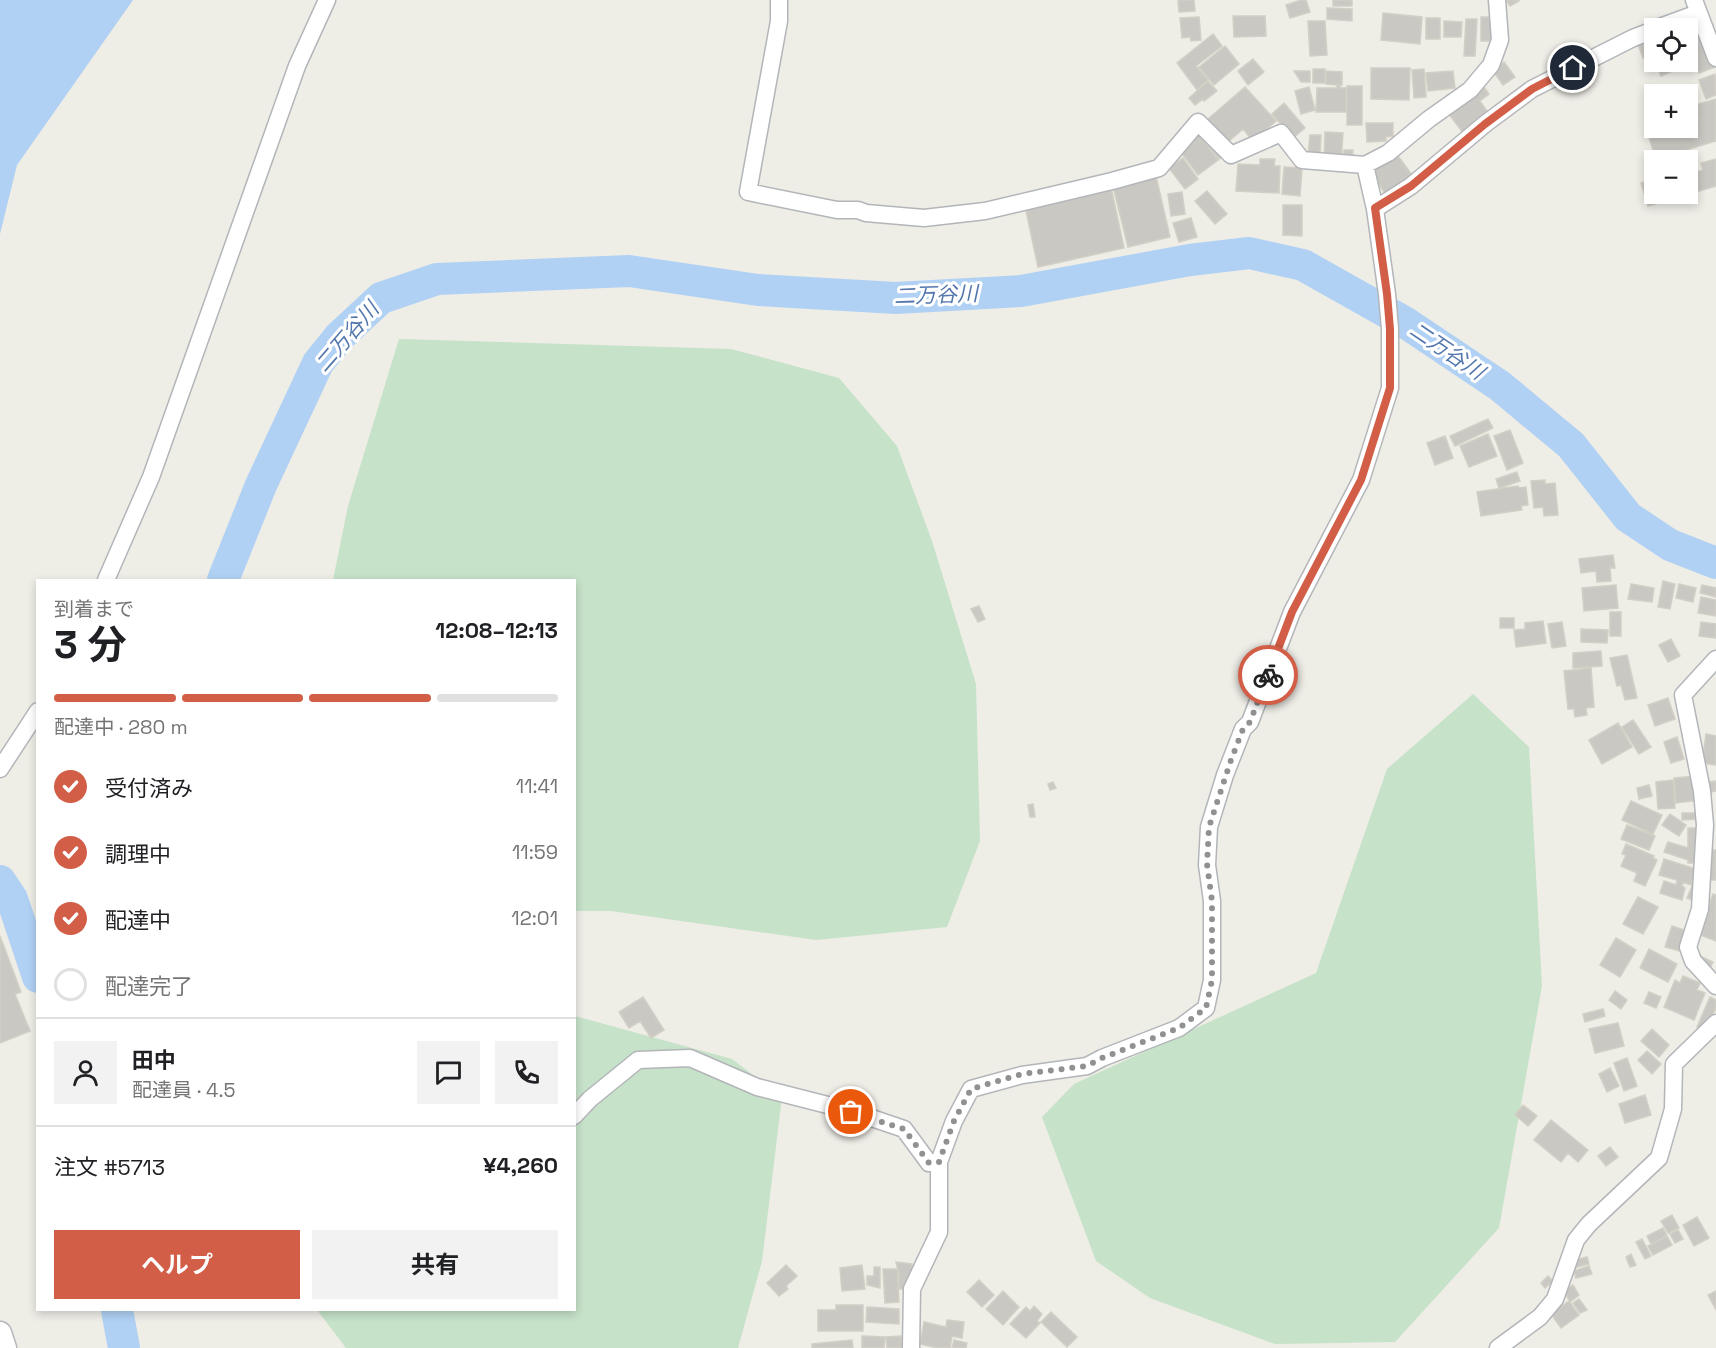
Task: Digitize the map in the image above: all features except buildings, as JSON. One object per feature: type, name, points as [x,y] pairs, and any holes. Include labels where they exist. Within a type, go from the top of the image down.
[{"type":"main road","points":[[0,1333],[5,1348]]},
{"type":"street","points":[[106,579],[151,477],[297,66],[327,0]]},
{"type":"street","points":[[779,0],[779,21],[748,192],[837,210],[858,210],[866,213],[924,218],[985,212],[1072,192],[1159,168],[1198,122],[1231,155],[1281,133],[1302,160],[1365,165],[1388,153],[1429,119],[1470,90],[1491,65],[1500,40],[1497,0]]},
{"type":"street","points":[[1676,18],[1696,7],[1716,58]]},
{"type":"street","points":[[1375,208],[1411,186],[1485,124],[1532,89],[1644,34]]},
{"type":"street","points":[[911,1348],[912,1289],[939,1232],[939,1162],[954,1121],[971,1089],[1022,1074],[1087,1066],[1179,1028],[1206,1008],[1212,980],[1212,901],[1207,864],[1209,827],[1243,729],[1250,722],[1292,612],[1361,480],[1390,388],[1390,329],[1387,294],[1375,208],[1365,165]]},
{"type":"street","points":[[1716,658],[1683,695],[1702,790],[1705,825],[1700,909],[1688,947],[1693,961],[1716,986]]},
{"type":"street","points":[[0,769],[36,714]]},
{"type":"street","points":[[1498,1348],[1540,1317],[1555,1299],[1576,1240],[1589,1224],[1659,1158],[1673,1109],[1674,1064],[1716,1023]]},
{"type":"street","points":[[576,1114],[590,1099],[639,1060],[690,1058],[757,1087],[904,1129],[929,1163],[939,1162]]},
{"type":"green space","points":[[399,339],[731,349],[839,378],[897,446],[932,541],[976,684],[980,841],[947,927],[816,940],[611,911],[576,911],[576,579],[333,579],[348,506]]},
{"type":"green space","points":[[1473,694],[1529,747],[1542,986],[1499,1228],[1395,1342],[1275,1344],[1150,1298],[1096,1261],[1042,1117],[1074,1084],[1316,973],[1387,769]]},
{"type":"green space","points":[[576,1016],[732,1059],[782,1097],[762,1261],[738,1348],[346,1348],[318,1311],[576,1311]]},
{"type":"water","points":[[0,0],[133,0],[17,165],[0,234]]},
{"type":"waterway","name":"二万谷川","points":[[223,579],[261,485],[318,363],[339,337],[381,298],[437,279],[629,271],[758,290],[896,298],[1021,291],[1190,260],[1249,253],[1303,265],[1406,323],[1500,386],[1571,445],[1628,517],[1670,545],[1716,563]]},
{"type":"waterway","name":"二万谷川","points":[[0,881],[12,899],[36,971]]},
{"type":"waterway","name":"二万谷川","points":[[117,1311],[124,1348]]},
{"type":"way so far","points":[[851,1112],[904,1129],[929,1163],[939,1162],[954,1121],[971,1089],[1022,1074],[1087,1066],[1179,1028],[1206,1008],[1212,980],[1212,901],[1207,864],[1209,827],[1225,775],[1243,729],[1250,722],[1268,675]]},
{"type":"route","points":[[1268,675],[1292,612],[1361,480],[1390,388],[1390,329],[1375,208],[1411,186],[1485,124],[1532,89],[1573,68]]}]
